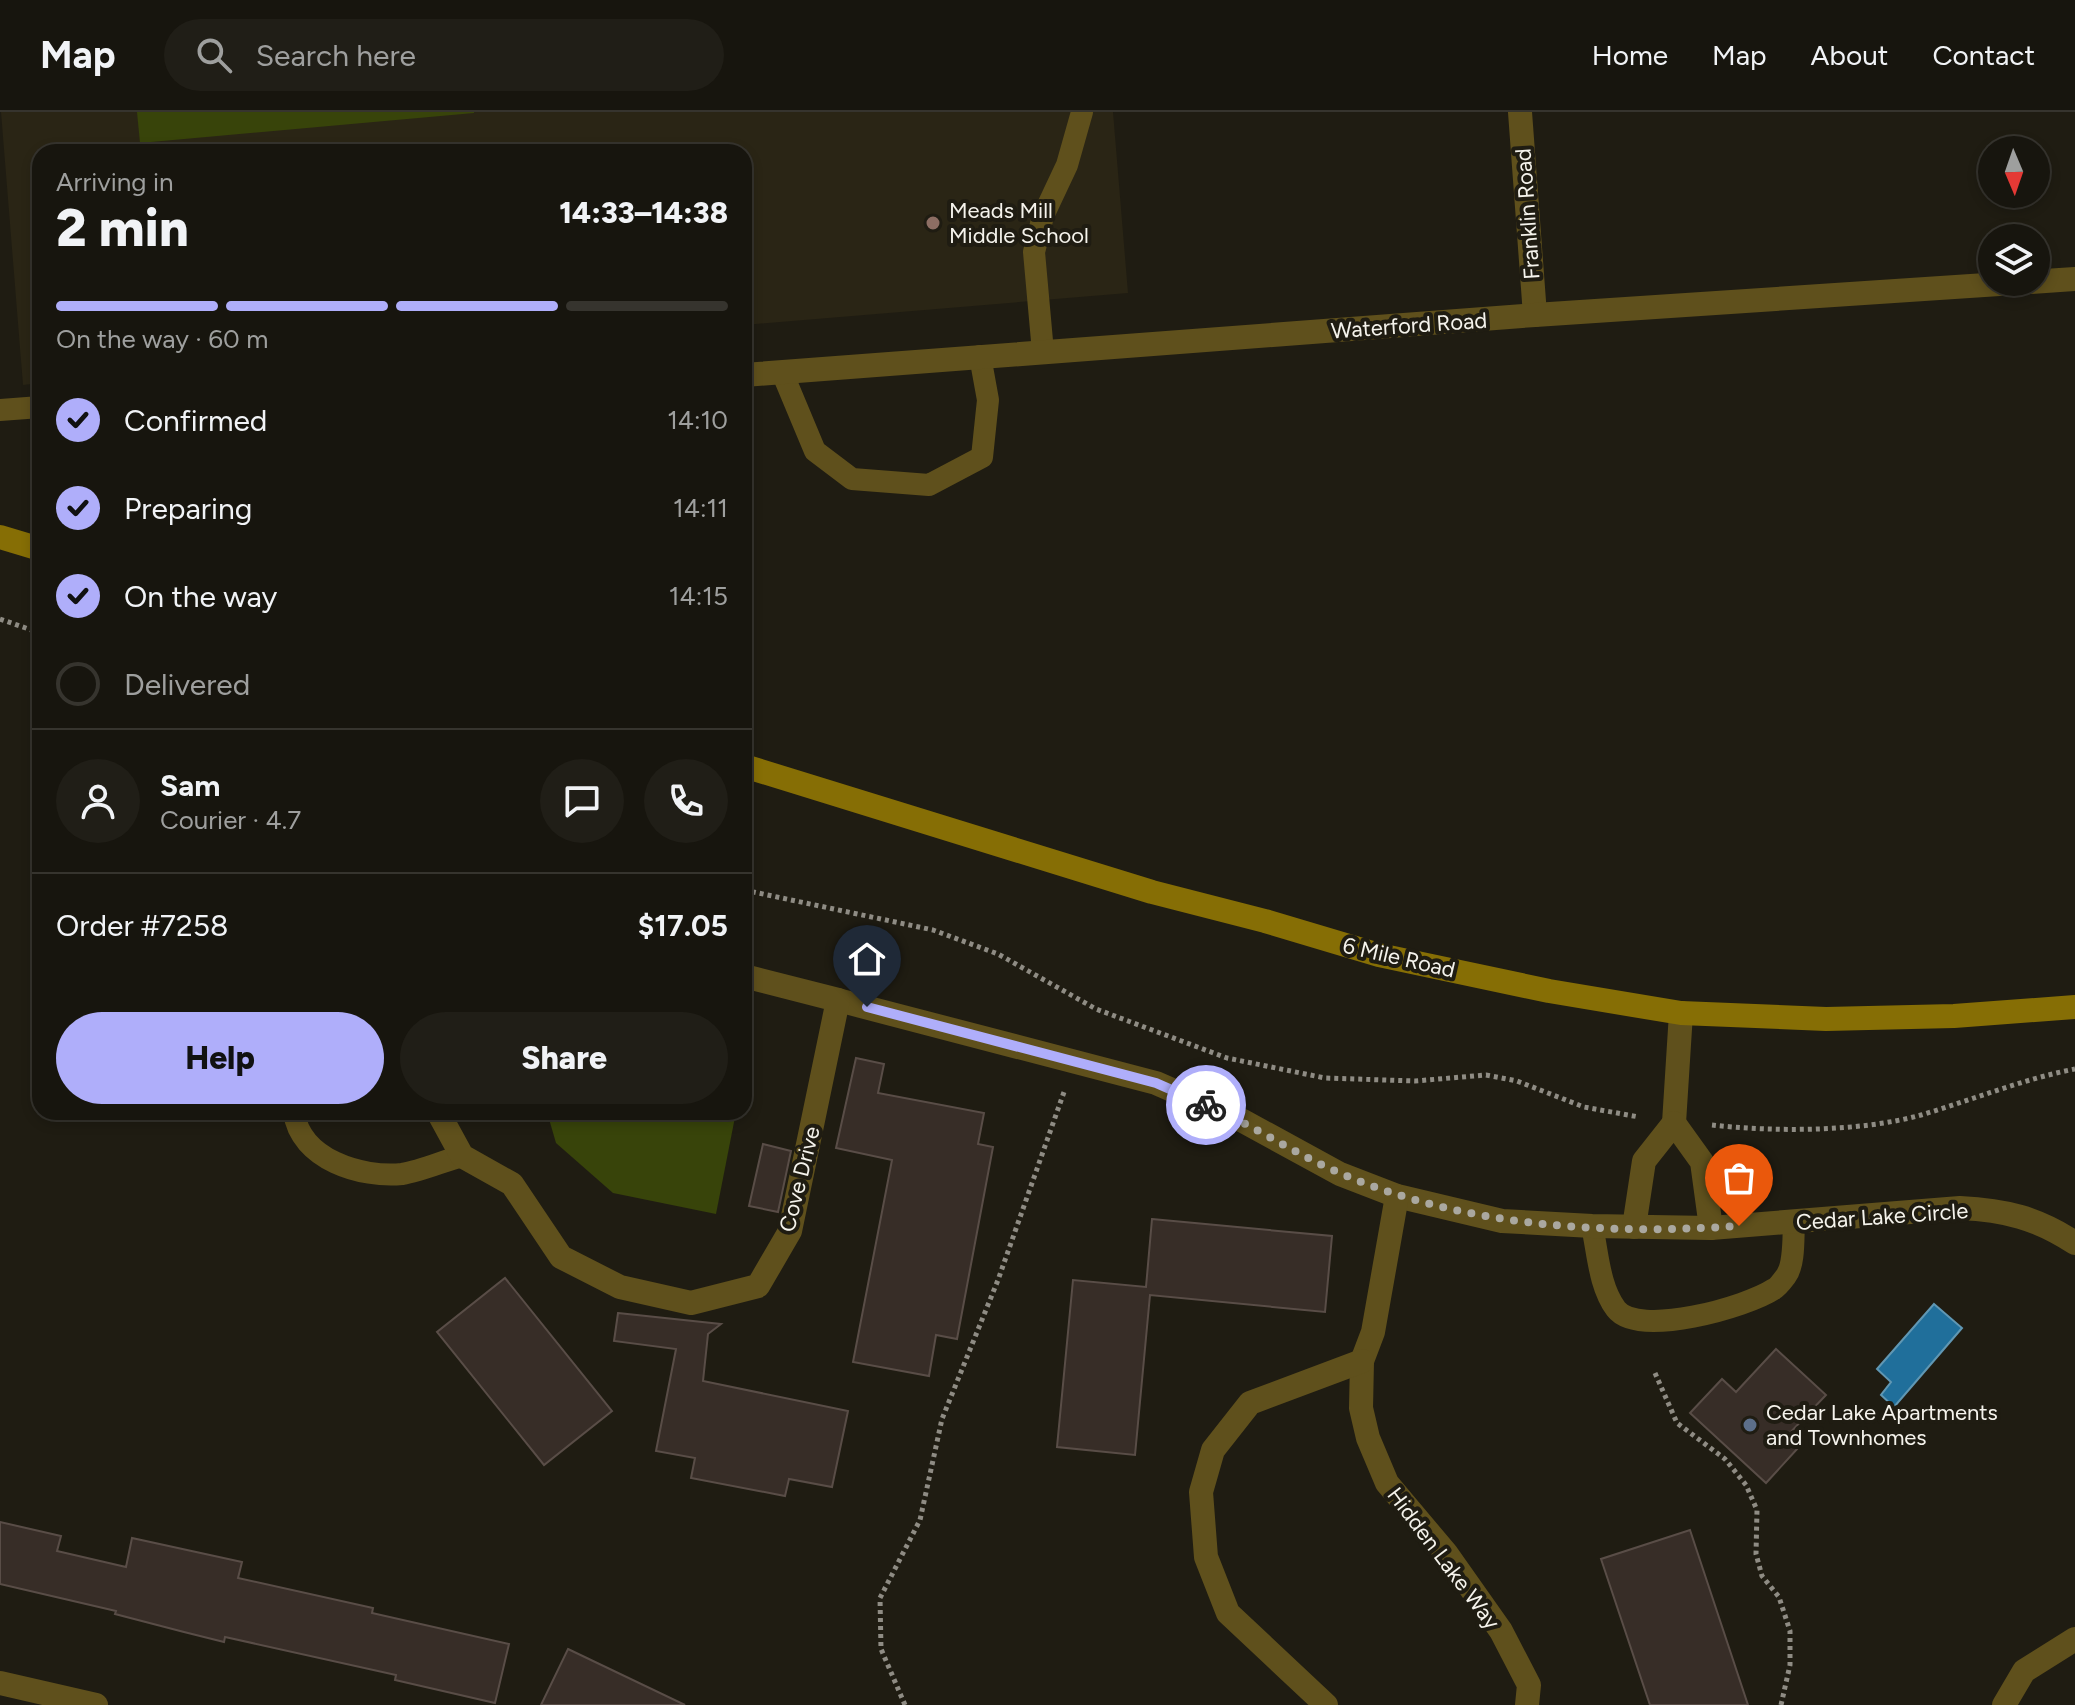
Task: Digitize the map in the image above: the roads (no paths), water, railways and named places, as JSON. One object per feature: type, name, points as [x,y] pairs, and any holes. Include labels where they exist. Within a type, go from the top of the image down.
[{"type":"street","name":"Franklin Road","points":[[1520,112],[1535,315]]},
{"type":"street","name":"Waterford Road","points":[[752,374],[1535,315],[2075,279]]},
{"type":"street","points":[[0,537],[32,547]]},
{"type":"street","name":"6 Mile Road","points":[[752,768],[1152,892],[1379,955],[1549,991],[1681,1013],[1826,1019],[1954,1016],[2075,1007]]},
{"type":"street","points":[[752,978],[1156,1083],[1243,1121],[1340,1174],[1397,1196],[1502,1221],[1592,1226],[1634,1227],[1644,1161],[1674,1123],[1681,1013]]},
{"type":"street","name":"Cove Drive","points":[[462,1156],[512,1184],[561,1257],[620,1287],[691,1303],[758,1286],[790,1231],[838,1000]]},
{"type":"street","points":[[442,1120],[462,1156]]},
{"type":"street","points":[[1674,1123],[1702,1162],[1711,1228]]},
{"type":"street","name":"Hidden Lake Way","points":[[1397,1196],[1373,1332],[1362,1361],[1361,1408],[1368,1438],[1387,1483],[1446,1553],[1501,1631],[1529,1685],[1527,1705]]},
{"type":"street","name":"Cedar Lake Circle","points":[[1634,1227],[1711,1228],[1960,1208],[2002,1210],[2048,1225],[2075,1243]]},
{"type":"street","points":[[1326,1705],[1228,1613],[1206,1557],[1201,1492],[1213,1450],[1250,1403],[1362,1361]]},
{"type":"street","points":[[2004,1705],[2024,1671],[2075,1639]]},
{"type":"street","points":[[0,1683],[96,1705]]},
{"type":"lane","points":[[1043,352],[1034,252],[1043,216],[1067,165],[1082,112]]},
{"type":"lane","points":[[782,372],[815,451],[852,479],[929,485],[982,457],[988,400],[980,356]]},
{"type":"lane","points":[[0,410],[32,408]]},
{"type":"lane","points":[[298,1120],[313,1148],[347,1170],[402,1174],[462,1156]]},
{"type":"lane","points":[[1592,1226],[1605,1287],[1617,1311],[1636,1321],[1666,1323],[1734,1305],[1774,1289],[1789,1272],[1794,1222]]},
{"type":"water","points":[[1934,1304],[1962,1328],[1894,1407],[1881,1395],[1891,1382],[1877,1369]]},
{"type":"place","name":"Meads Mill Middle School","points":[[933,223]]},
{"type":"place","name":"Cedar Lake Apartments and Townhomes","points":[[1750,1425]]}]
